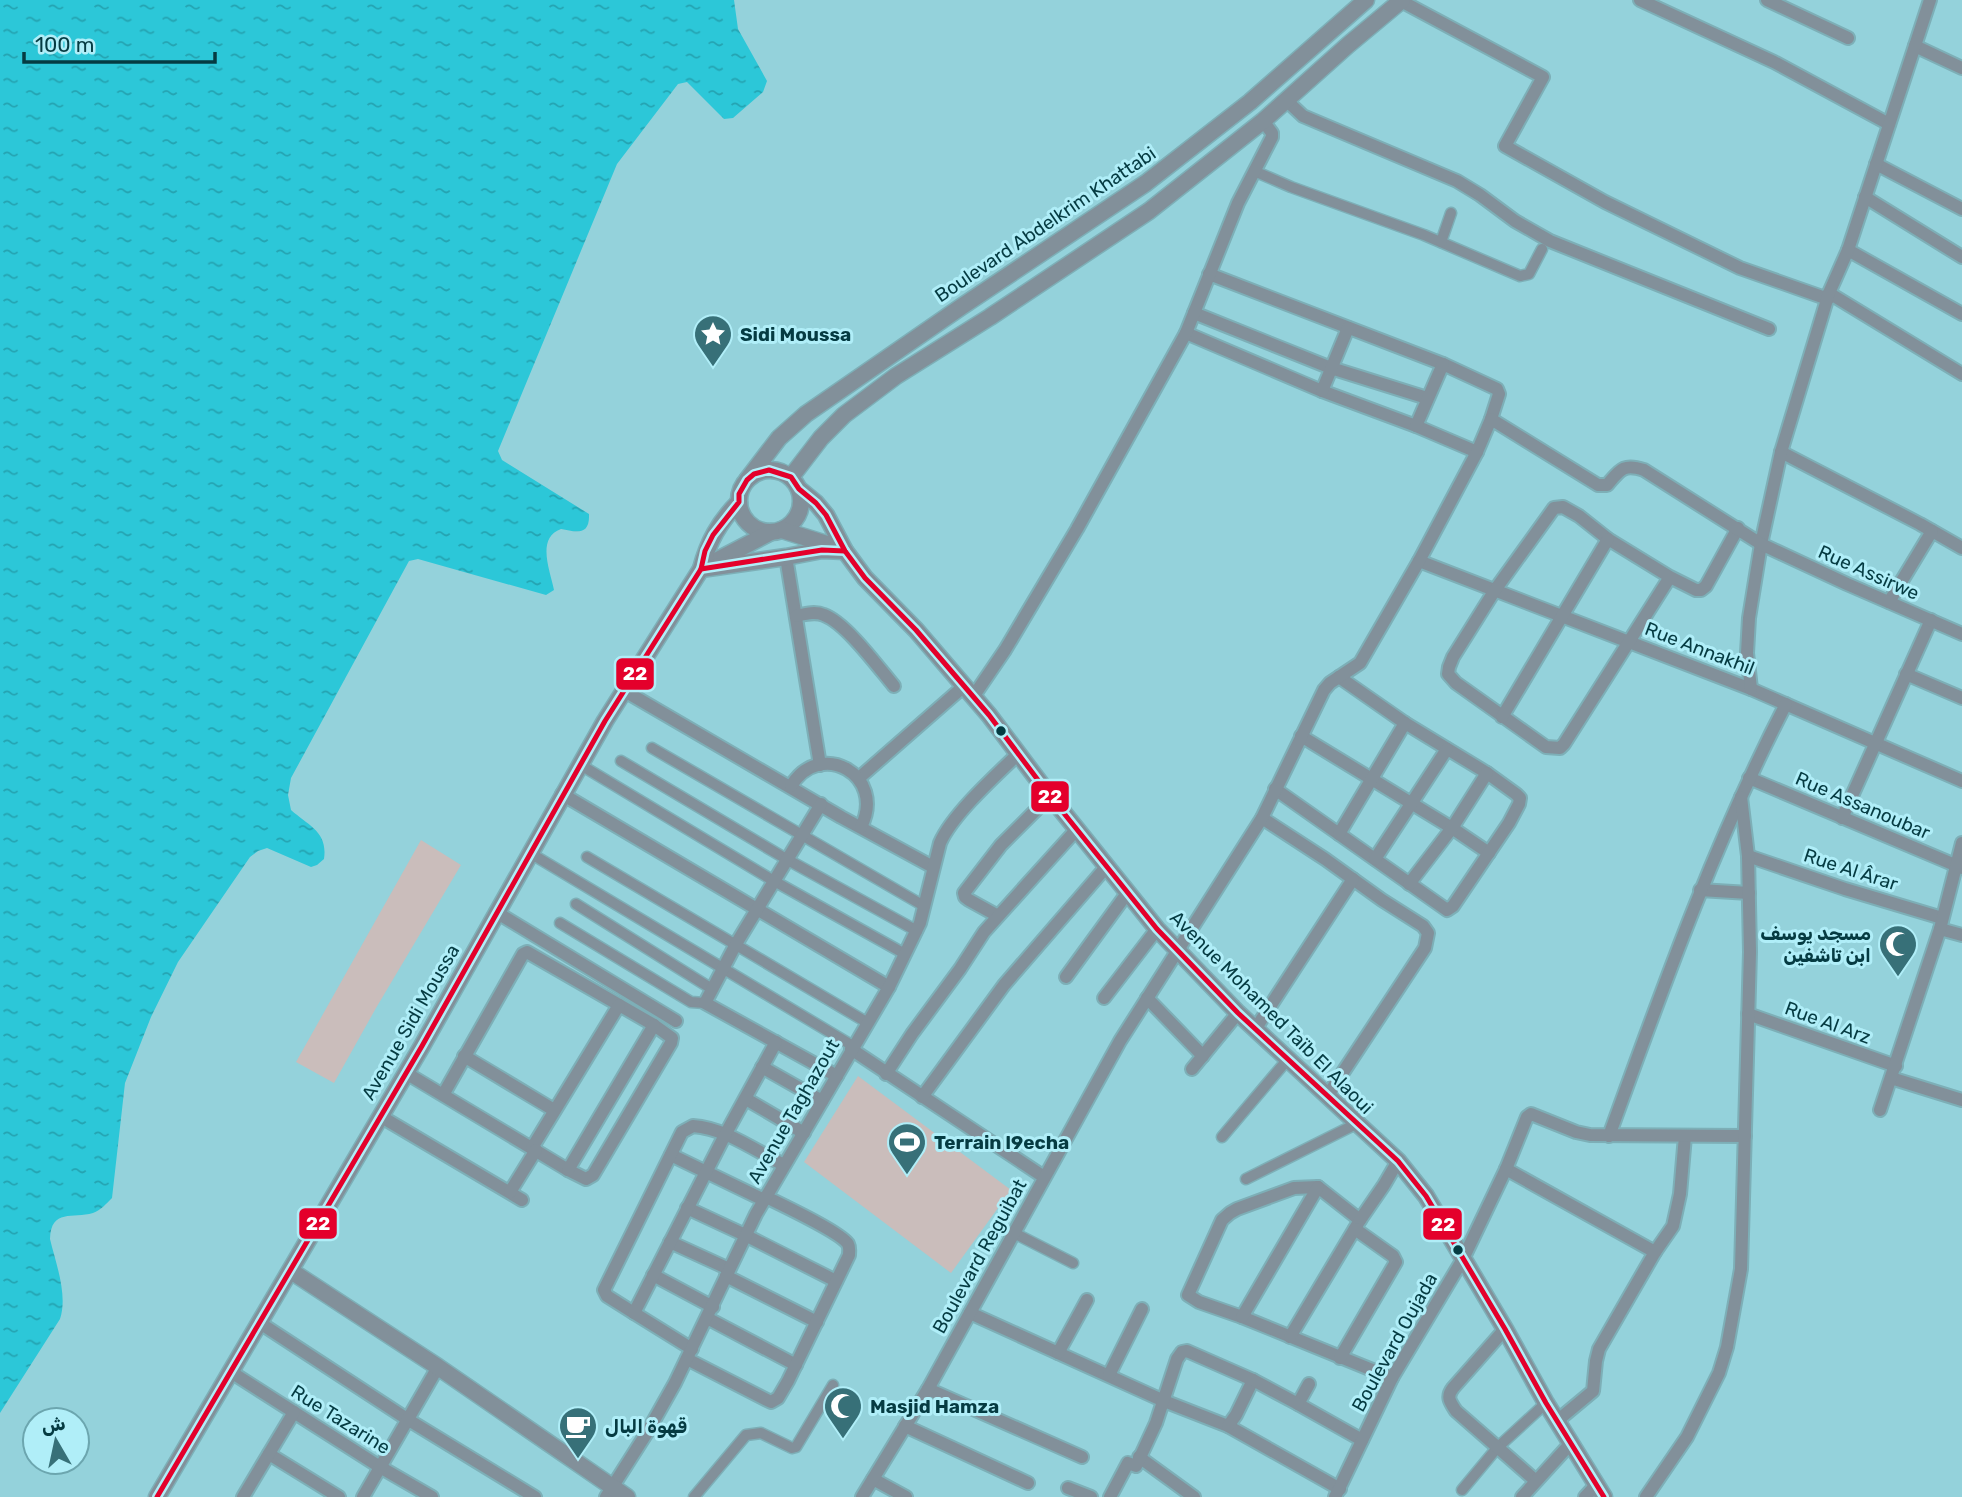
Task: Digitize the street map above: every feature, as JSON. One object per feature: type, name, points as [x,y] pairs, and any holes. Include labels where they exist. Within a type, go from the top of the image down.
[{"type":"street","name":"Boulevard Abdelkrim Khattabi","points":[[747,480],[790,428],[831,396],[1146,183],[1250,102],[1366,0]]},
{"type":"street","points":[[795,483],[835,423],[853,408],[1149,211],[1263,121],[1402,0],[1543,77],[1505,146],[1605,202],[1740,268],[1829,296],[1962,374]]},
{"type":"street","points":[[1640,0],[1774,62],[1889,124]]},
{"type":"street","points":[[1767,0],[1848,38]]},
{"type":"street","points":[[1751,689],[1747,644],[1749,618],[1761,544],[1781,452],[1829,296],[1848,250],[1930,0]]},
{"type":"street","points":[[1915,46],[1962,68]]},
{"type":"street","points":[[1286,100],[1303,116],[1457,181],[1515,221],[1550,241],[1769,329]]},
{"type":"street","points":[[859,778],[968,692],[1005,650],[1070,540],[1185,333],[1244,191],[1272,137],[1263,121]]},
{"type":"street","points":[[1876,164],[1962,209]]},
{"type":"street","points":[[1254,171],[1441,242],[1520,276],[1529,274],[1542,249]]},
{"type":"street","points":[[1865,197],[1962,257]]},
{"type":"street","points":[[1441,242],[1451,213]]},
{"type":"street","points":[[1848,250],[1962,314]]},
{"type":"street","points":[[1209,274],[1443,364],[1416,426]]},
{"type":"street","points":[[1194,313],[1331,368],[1427,398]]},
{"type":"street","points":[[1322,391],[1348,328]]},
{"type":"street","points":[[1185,333],[1476,452]]},
{"type":"street","points":[[901,348],[913,366]]},
{"type":"street","name":"Boulevard Reguibat","points":[[862,1497],[928,1389],[1120,1041],[1262,818],[1324,690],[1360,663],[1419,561],[1476,452],[1491,419],[1498,390],[1443,364]]},
{"type":"street","name":"Rue Assirwe","points":[[1491,419],[1598,485],[1607,485],[1615,474],[1624,468],[1633,466],[1644,470],[1761,544],[1962,634]]},
{"type":"street","points":[[1781,452],[1962,548]]},
{"type":"street","points":[[777,531],[790,525],[800,508],[801,499],[795,483],[776,471],[769,470],[754,474],[739,494],[742,515],[752,527],[761,531],[777,531],[845,551]]},
{"type":"street","name":"Avenue Mohamed Taïb El Alaoui","points":[[795,483],[826,515],[845,551],[866,578],[916,630],[968,692],[1157,929],[1238,1013],[1398,1161],[1426,1196],[1546,1403],[1601,1491]]},
{"type":"street","name":"Avenue Sidi Moussa","points":[[157,1497],[405,1073],[579,764],[701,569],[705,551],[713,535],[739,502]]},
{"type":"street","points":[[1670,577],[1560,748],[1546,747],[1449,676],[1453,657],[1495,590],[1554,508],[1563,507],[1579,516],[1608,539],[1696,590],[1702,589],[1713,574],[1738,528]]},
{"type":"street","name":"Avenue Sidi Moussa","points":[[701,569],[777,531]]},
{"type":"street","points":[[1889,602],[1932,531]]},
{"type":"street","points":[[1502,716],[1608,539]]},
{"type":"street","points":[[701,569],[786,558],[822,550],[845,551]]},
{"type":"street","points":[[786,558],[820,765]]},
{"type":"street","name":"Rue Annakhil","points":[[1419,561],[1751,689],[1962,781]]},
{"type":"street","points":[[796,616],[819,613],[834,621],[894,686]]},
{"type":"street","points":[[1842,818],[1931,620]]},
{"type":"street","points":[[1906,674],[1962,698]]},
{"type":"street","points":[[1275,789],[1448,911],[1509,823],[1520,801],[1516,794],[1339,677]]},
{"type":"street","points":[[623,690],[841,817],[933,867]]},
{"type":"street","points":[[1745,1136],[1609,1136],[1700,890],[1749,778],[1786,704]]},
{"type":"street","points":[[1339,834],[1405,723]]},
{"type":"street","points":[[1301,736],[1489,853]]},
{"type":"street","points":[[652,748],[924,906]]},
{"type":"street","points":[[1375,859],[1447,749]]},
{"type":"street","name":"Avenue Taghazout","points":[[609,1492],[648,1431],[690,1354],[765,1198],[889,987],[917,931],[940,842],[949,827],[1018,754]]},
{"type":"street","points":[[621,761],[788,860],[917,931]]},
{"type":"street","points":[[579,764],[774,881],[905,954]]},
{"type":"street","points":[[791,786],[800,774],[813,766],[839,765],[847,769],[859,778],[866,792],[868,805],[861,827]]},
{"type":"street","points":[[1409,884],[1452,828],[1487,773]]},
{"type":"street","name":"Rue Assanoubar","points":[[1749,778],[1959,867]]},
{"type":"street","points":[[562,794],[889,987]]},
{"type":"street","points":[[998,916],[969,900],[964,893],[1001,845],[1049,796]]},
{"type":"street","points":[[1646,1497],[1687,1437],[1719,1373],[1727,1347],[1741,1269],[1750,952],[1748,856],[1741,797]]},
{"type":"street","points":[[705,1003],[736,944],[821,804]]},
{"type":"street","points":[[1262,818],[1423,926],[1428,933],[1425,948],[1328,1095]]},
{"type":"street","points":[[886,1074],[979,939],[1077,829]]},
{"type":"street","points":[[1880,1110],[1959,867],[1962,843]]},
{"type":"street","points":[[530,853],[852,1047],[886,1074],[1044,1177]]},
{"type":"street","name":"Rue Al Ârar","points":[[1748,856],[1941,923],[1962,935]]},
{"type":"street","points":[[587,857],[868,1023]]},
{"type":"street","points":[[922,1097],[1004,985],[1107,866]]},
{"type":"street","points":[[1256,1028],[1353,880]]},
{"type":"street","points":[[1700,890],[1749,893]]},
{"type":"street","points":[[1066,977],[1128,892]]},
{"type":"street","points":[[576,904],[712,989]]},
{"type":"street","points":[[496,912],[677,1021]]},
{"type":"street","points":[[560,923],[691,1002],[705,1003],[837,1076]]},
{"type":"street","points":[[1104,998],[1157,929]]},
{"type":"street","points":[[405,1073],[568,1170],[589,1178],[672,1038],[654,1025],[525,952],[443,1095]]},
{"type":"street","points":[[1147,999],[1203,1056]]},
{"type":"street","points":[[510,1192],[554,1110],[619,1005]]},
{"type":"street","points":[[1192,1069],[1238,1013]]},
{"type":"street","name":"Rue Al Arz","points":[[1748,1014],[1962,1100]]},
{"type":"street","points":[[568,1170],[654,1025]]},
{"type":"street","points":[[634,1313],[776,1042]]},
{"type":"street","points":[[464,1056],[554,1110]]},
{"type":"street","points":[[1222,1137],[1288,1059]]},
{"type":"street","points":[[762,1067],[822,1101]]},
{"type":"street","points":[[746,1099],[804,1133]]},
{"type":"street","name":"Boulevard Oujada","points":[[1338,1493],[1392,1378],[1463,1259],[1506,1169],[1527,1117],[1531,1114],[1582,1134],[1609,1136]]},
{"type":"street","points":[[380,1116],[522,1200]]},
{"type":"street","points":[[1247,1179],[1356,1124]]},
{"type":"street","points":[[671,1155],[826,1228],[847,1244],[849,1255],[817,1322],[782,1394],[771,1402],[690,1354],[607,1296],[604,1290],[671,1155],[681,1135],[690,1126],[725,1135],[784,1165]]},
{"type":"street","points":[[1557,1420],[1593,1391],[1599,1349],[1673,1226],[1680,1194],[1685,1136]]},
{"type":"street","points":[[1290,1337],[1398,1161]]},
{"type":"street","points":[[1506,1169],[1655,1252]]},
{"type":"street","points":[[1340,1358],[1396,1262],[1393,1256],[1318,1187],[1302,1186],[1285,1191],[1230,1213],[1222,1220],[1188,1295],[1199,1302],[1242,1317],[1340,1358],[1392,1378]]},
{"type":"street","points":[[1242,1317],[1318,1187]]},
{"type":"street","points":[[687,1208],[836,1282]]},
{"type":"street","points":[[1014,1233],[1073,1263]]},
{"type":"street","points":[[670,1242],[817,1322]]},
{"type":"street","points":[[290,1271],[438,1367],[609,1492],[627,1497]]},
{"type":"street","points":[[653,1275],[796,1365]]},
{"type":"street","points":[[1058,1353],[1087,1300]]},
{"type":"street","points":[[1109,1375],[1142,1309]]},
{"type":"street","points":[[970,1313],[1164,1401],[1228,1426],[1338,1493]]},
{"type":"street","points":[[260,1323],[407,1419],[535,1497]]},
{"type":"street","points":[[1505,1329],[1453,1388],[1449,1395],[1450,1402],[1456,1411],[1536,1481]]},
{"type":"street","points":[[1110,1497],[1128,1463],[1136,1466],[1156,1423],[1177,1359],[1182,1352],[1192,1353],[1253,1380],[1362,1440]]},
{"type":"street","points":[[363,1497],[438,1367]]},
{"type":"street","name":"Rue Tazarine","points":[[231,1372],[432,1497]]},
{"type":"street","points":[[1228,1426],[1253,1380]]},
{"type":"street","points":[[1298,1404],[1309,1384]]},
{"type":"street","points":[[694,1497],[746,1435],[761,1433],[792,1448],[796,1447],[833,1385]]},
{"type":"street","points":[[928,1389],[1082,1457]]},
{"type":"street","points":[[1462,1490],[1497,1448],[1546,1403]]},
{"type":"street","points":[[243,1497],[294,1412]]},
{"type":"street","points":[[905,1426],[1028,1483]]},
{"type":"street","points":[[1522,1497],[1571,1443]]},
{"type":"street","points":[[269,1454],[339,1497]]},
{"type":"street","points":[[1139,1457],[1194,1497]]},
{"type":"street","points":[[873,1479],[906,1497]]},
{"type":"street","points":[[1068,1488],[1091,1497]]},
{"type":"street","points":[[1585,1497],[1601,1491]]},
{"type":"shaded area","points":[[421,840],[461,865],[334,1083],[296,1062]]},
{"type":"shaded area","name":"Terrain l9echa","points":[[858,1076],[1011,1190],[951,1273],[804,1162]]},
{"type":"water","points":[[0,0],[734,0],[738,29],[767,81],[763,92],[733,118],[724,119],[687,82],[678,84],[617,164],[498,451],[502,460],[589,514],[587,526],[581,531],[561,529],[553,533],[547,547],[547,555],[554,590],[546,595],[418,559],[409,561],[291,778],[288,795],[291,810],[316,830],[323,842],[324,859],[311,867],[267,848],[258,851],[250,857],[178,962],[151,1017],[125,1083],[112,1198],[93,1213],[64,1217],[54,1223],[50,1239],[62,1290],[60,1319],[0,1413]]},
{"type":"transit line","name":"22","points":[[157,1497],[422,1046],[605,721],[701,569],[705,551],[713,535],[739,502],[739,494],[747,480],[754,474],[769,470],[791,477],[799,489],[816,503],[865,578],[916,630],[989,715],[1157,929],[1238,1013],[1398,1161],[1426,1196],[1604,1497]]},
{"type":"transit line","name":"22","points":[[701,569],[822,550],[845,551]]},
{"type":"place","name":"Sidi Moussa","points":[[713,368]]},
{"type":"place","name":"مسجد يوسف ابن تاشفين","points":[[1898,978]]},
{"type":"place","name":"Terrain l9echa","points":[[907,1176]]},
{"type":"place","name":"Masjid Hamza","points":[[843,1440]]},
{"type":"place","name":"قهوة البال","points":[[578,1460]]}]
